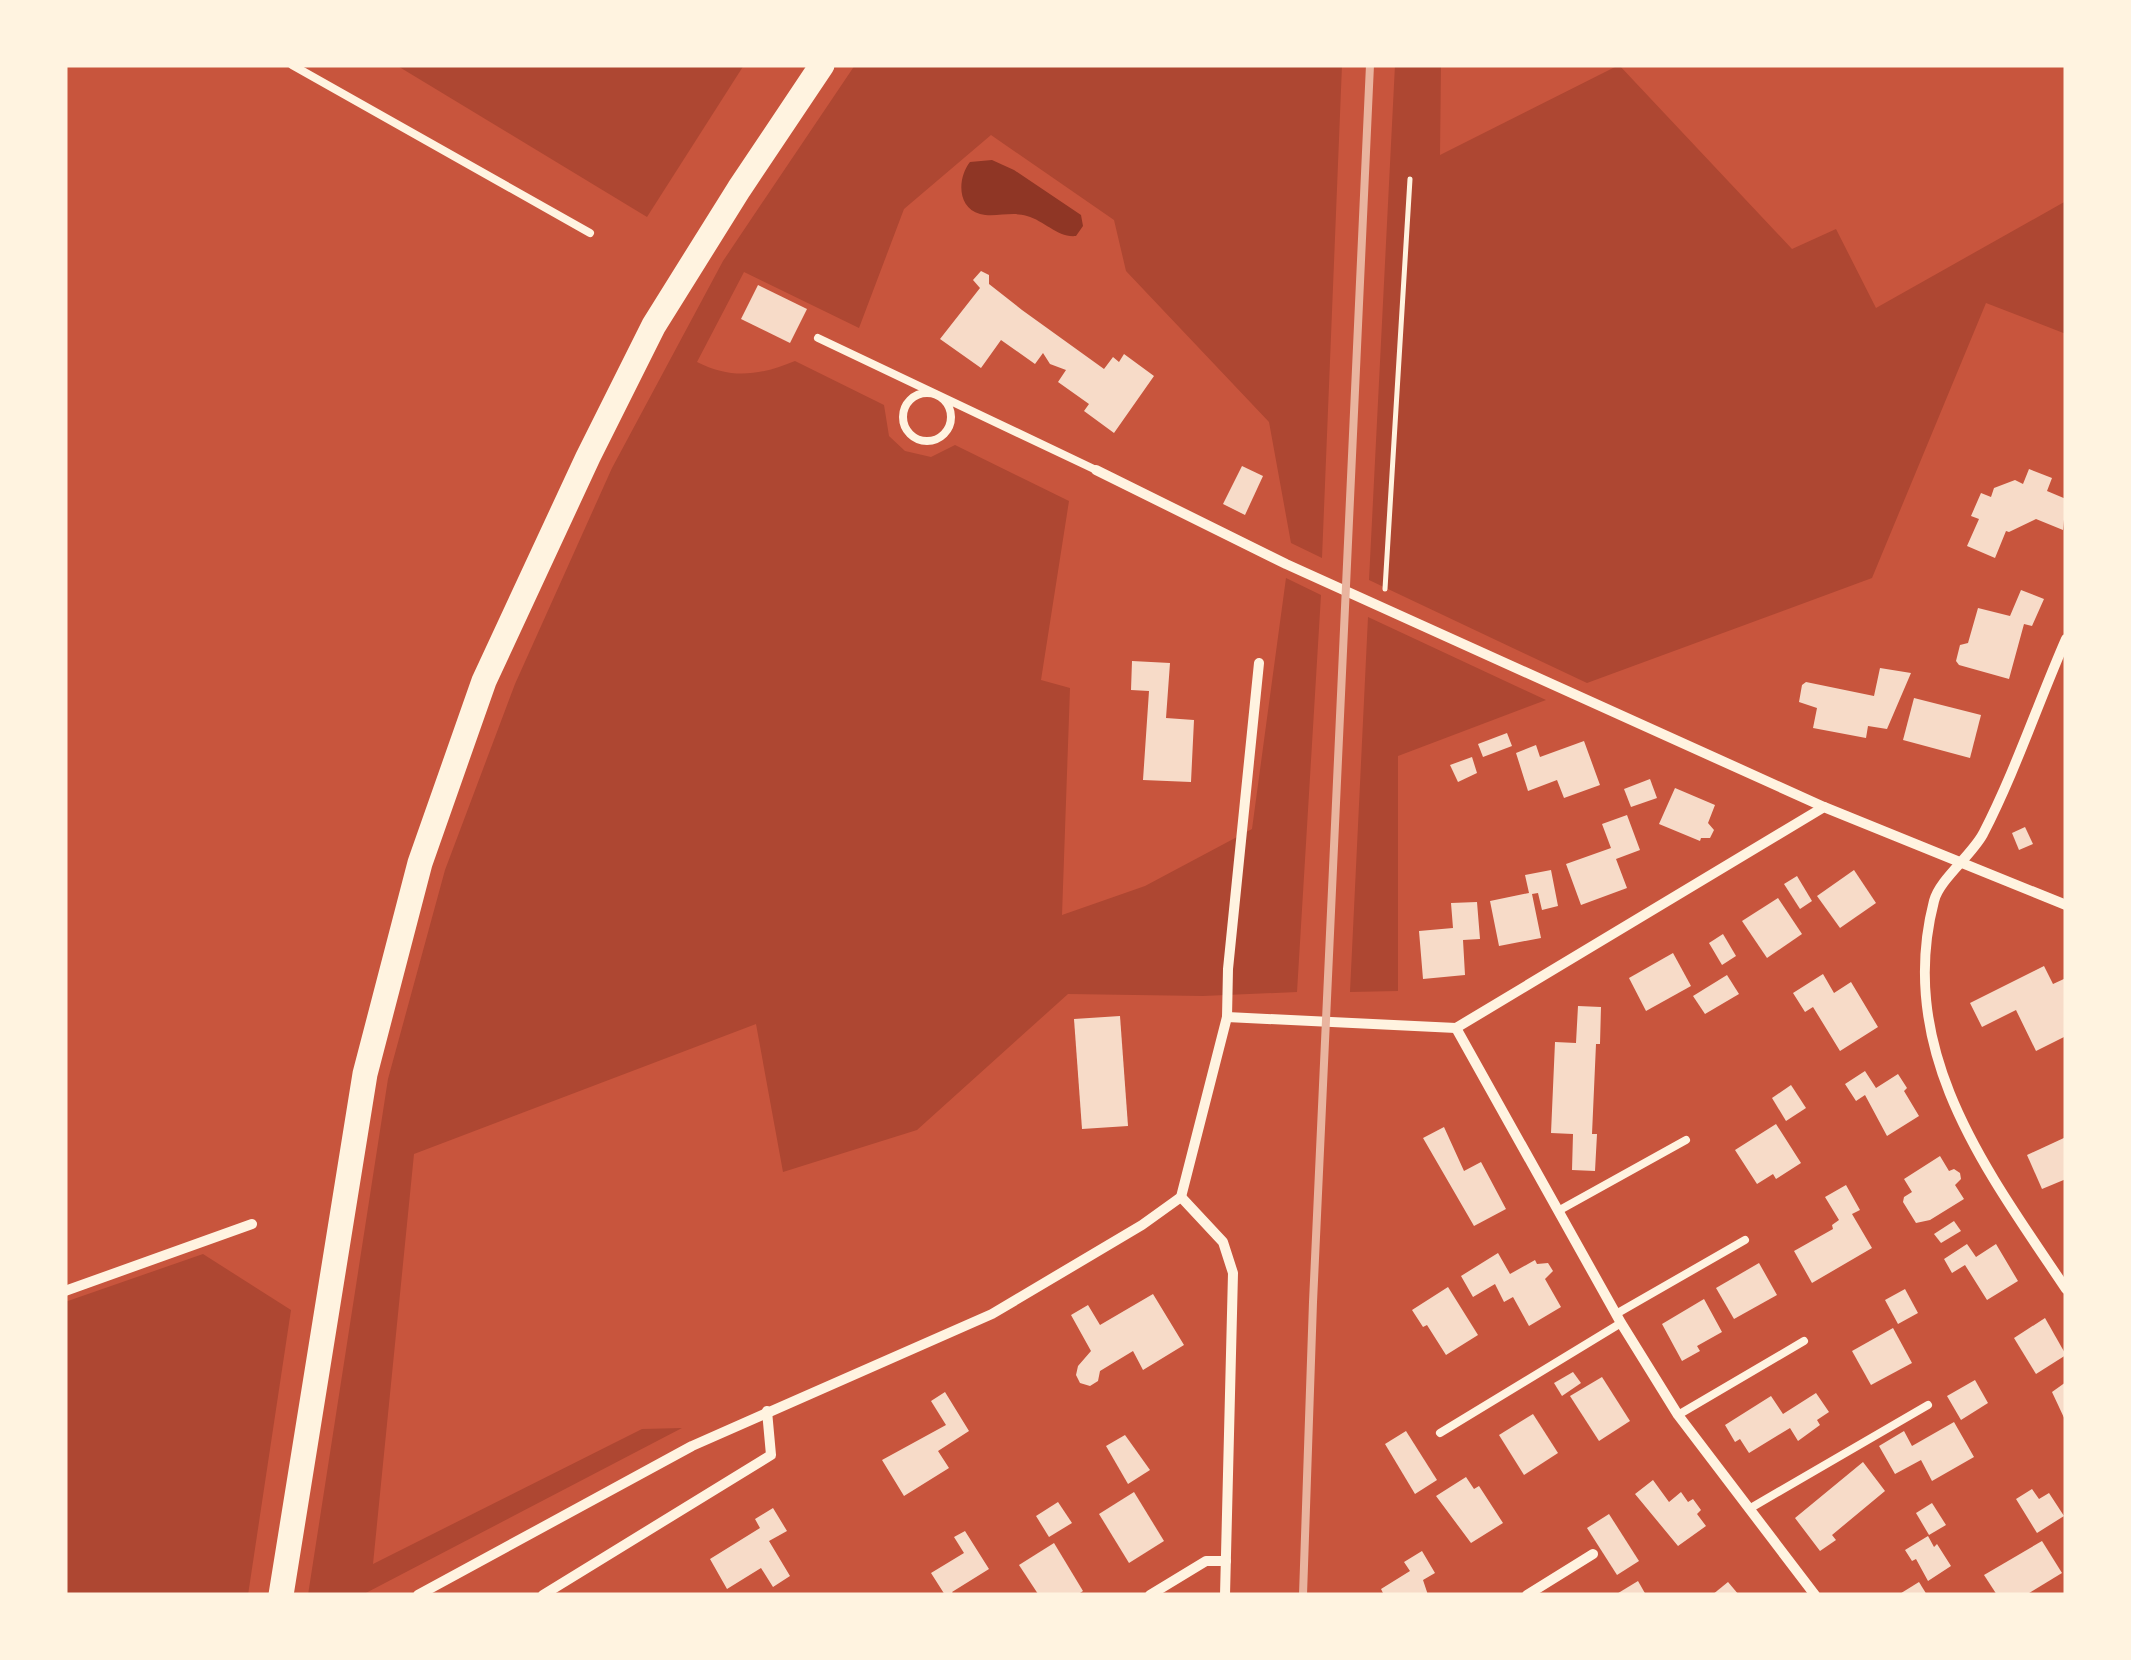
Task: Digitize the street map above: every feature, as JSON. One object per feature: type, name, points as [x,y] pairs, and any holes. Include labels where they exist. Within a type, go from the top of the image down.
[{"type":"main road","points":[[281,1595],[365,1074],[420,863],[478,699],[588,456],[654,325],[822,65]]},
{"type":"street","points":[[1096,470],[1286,564],[1824,807],[2066,905]]},
{"type":"street","points":[[2066,639],[1982,837],[1934,897],[1924,969],[1928,1033],[1962,1127],[2066,1289]]},
{"type":"street","points":[[418,1595],[692,1446],[992,1314],[1182,1197],[1227,1016],[1228,969],[1259,663]]},
{"type":"street","points":[[1227,1016],[1456,1028],[1824,807]]},
{"type":"street","points":[[1456,1028],[1678,1415],[1814,1595]]},
{"type":"street","points":[[1182,1197],[1223,1242],[1233,1274],[1225,1595]]},
{"type":"street","points":[[65,1291],[252,1224]]},
{"type":"street","points":[[544,1595],[771,1455],[767,1412]]},
{"type":"street","points":[[1528,1595],[1592,1554]]},
{"type":"street","points":[[1150,1595],[1206,1562],[1226,1561]]},
{"type":"lane","points":[[292,65],[590,233]]},
{"type":"lane","points":[[818,338],[1096,470]]},
{"type":"lane","points":[[936,394],[949,407],[950,424],[938,438],[920,439],[906,427],[904,408],[918,395],[936,394]]},
{"type":"lane","points":[[1558,1211],[1686,1140]]},
{"type":"lane","points":[[1440,1433],[1745,1240]]},
{"type":"lane","points":[[1678,1415],[1804,1342]]},
{"type":"lane","points":[[1749,1509],[1928,1405]]},
{"type":"path","points":[[1384,607],[1410,179]]},
{"type":"shaded area","points":[[396,65],[744,65],[647,217]]},
{"type":"shaded area","points":[[855,65],[1342,65],[1322,558],[1291,543],[1269,422],[1126,271],[1114,220],[991,135],[904,209],[859,328],[744,272],[697,362],[746,374],[795,361],[884,405],[889,436],[905,451],[931,457],[955,445],[1069,501],[1041,680],[1070,688],[1062,915],[1145,886],[1252,829],[1286,578],[1321,595],[1297,992],[1203,996],[1068,994],[917,1130],[783,1172],[756,1024],[414,1154],[373,1564],[642,1429],[682,1428],[362,1595],[308,1595],[388,1079],[445,870],[515,684],[612,468],[723,261]]},
{"type":"shaded area","points":[[1395,65],[1441,65],[1440,155],[1619,65],[1792,249],[1836,229],[1876,308],[2066,201],[2066,334],[1986,303],[1872,578],[1587,683],[1369,580]]},
{"type":"shaded area","points":[[992,160],[1014,170],[1081,215],[1083,226],[1076,236],[1063,234],[1027,216],[985,215],[972,210],[961,191],[963,175],[970,162]]},
{"type":"shaded area","points":[[1368,617],[1546,700],[1398,756],[1398,991],[1350,992]]},
{"type":"shaded area","points":[[203,1254],[291,1310],[248,1595],[65,1595],[65,1302]]},
{"type":"building","points":[[981,271],[989,275],[989,284],[1104,369],[1113,357],[1119,362],[1124,354],[1154,376],[1114,433],[1084,411],[1089,404],[1058,382],[1066,370],[1050,364],[1043,353],[1035,364],[1001,340],[981,368],[940,339],[980,288],[973,280]]},
{"type":"building","points":[[758,285],[807,309],[790,343],[741,319]]},
{"type":"building","points":[[1242,466],[1263,476],[1245,515],[1223,504]]},
{"type":"building","points":[[2029,469],[2052,478],[2047,491],[2066,499],[2063,530],[2036,519],[2006,531],[1995,558],[1967,546],[1979,519],[1971,516],[1981,493],[1991,497],[1994,488],[2015,480],[2023,484]]},
{"type":"building","points":[[2021,590],[2044,599],[2032,626],[2024,624],[2009,679],[1959,665],[1956,661],[1960,645],[1968,643],[1978,608],[2010,616]]},
{"type":"building","points":[[1132,661],[1170,663],[1166,718],[1194,720],[1191,782],[1143,780],[1149,691],[1131,690]]},
{"type":"building","points":[[1880,668],[1911,673],[1887,729],[1868,726],[1866,738],[1813,728],[1817,708],[1799,702],[1802,685],[1806,682],[1874,696]]},
{"type":"building","points":[[1914,698],[1981,715],[1970,758],[1903,740]]},
{"type":"building","points":[[1507,733],[1512,746],[1483,757],[1478,744]]},
{"type":"building","points":[[1584,741],[1600,785],[1564,798],[1557,780],[1528,791],[1516,753],[1536,745],[1540,757]]},
{"type":"building","points":[[1472,757],[1477,773],[1458,782],[1450,765]]},
{"type":"building","points":[[1650,779],[1657,798],[1631,807],[1624,789]]},
{"type":"building","points":[[1675,788],[1715,805],[1708,823],[1714,830],[1710,838],[1700,841],[1659,824]]},
{"type":"building","points":[[1627,815],[1640,850],[1616,859],[1627,888],[1581,905],[1566,864],[1611,848],[1602,824]]},
{"type":"building","points":[[2025,827],[2033,844],[2019,850],[2012,833]]},
{"type":"building","points":[[1551,870],[1558,906],[1542,910],[1538,893],[1532,894],[1541,938],[1499,946],[1490,901],[1529,893],[1525,875]]},
{"type":"building","points":[[1854,870],[1876,903],[1840,928],[1817,896]]},
{"type":"building","points":[[1797,876],[1812,901],[1800,909],[1784,884]]},
{"type":"building","points":[[1778,898],[1802,934],[1767,958],[1742,921]]},
{"type":"building","points":[[1477,902],[1480,939],[1463,940],[1465,975],[1423,979],[1419,931],[1453,928],[1451,903]]},
{"type":"building","points":[[1723,934],[1736,956],[1722,965],[1709,943]]},
{"type":"building","points":[[1673,953],[1691,986],[1646,1011],[1629,978]]},
{"type":"building","points":[[2044,966],[2053,984],[2066,978],[2066,1036],[2036,1051],[2016,1010],[1982,1027],[1970,1003]]},
{"type":"building","points":[[1823,974],[1834,993],[1851,982],[1878,1027],[1840,1051],[1813,1007],[1805,1012],[1793,993]]},
{"type":"building","points":[[1727,975],[1739,994],[1705,1014],[1693,996]]},
{"type":"building","points":[[1578,1006],[1601,1007],[1592,1134],[1597,1134],[1595,1171],[1572,1170],[1573,1134],[1551,1133],[1555,1042],[1576,1043]]},
{"type":"building","points":[[1120,1016],[1128,1126],[1082,1129],[1074,1019]]},
{"type":"building","points":[[1865,1071],[1876,1088],[1898,1074],[1919,1116],[1887,1136],[1865,1095],[1856,1101],[1845,1084]]},
{"type":"building","points":[[1791,1085],[1806,1108],[1786,1121],[1772,1098]]},
{"type":"building","points":[[1776,1124],[1801,1163],[1776,1179],[1773,1174],[1757,1184],[1735,1150]]},
{"type":"building","points":[[1444,1127],[1464,1171],[1481,1162],[1506,1209],[1474,1226],[1423,1138]]},
{"type":"building","points":[[2066,1137],[2066,1179],[2042,1189],[2027,1155]]},
{"type":"building","points":[[1940,1156],[1949,1171],[1960,1173],[1961,1179],[1955,1185],[1964,1199],[1930,1220],[1916,1223],[1903,1202],[1912,1192],[1904,1179]]},
{"type":"building","points":[[1846,1185],[1860,1210],[1852,1214],[1872,1248],[1812,1283],[1794,1251],[1833,1229],[1832,1225],[1839,1220],[1825,1197]]},
{"type":"building","points":[[1954,1221],[1961,1231],[1941,1243],[1934,1234]]},
{"type":"building","points":[[1967,1244],[1976,1257],[1996,1244],[2018,1281],[1987,1300],[1965,1265],[1952,1273],[1944,1259]]},
{"type":"building","points":[[1498,1253],[1510,1274],[1535,1260],[1537,1264],[1548,1263],[1553,1271],[1545,1279],[1561,1307],[1529,1326],[1513,1297],[1504,1302],[1495,1284],[1473,1297],[1461,1276]]},
{"type":"building","points":[[1759,1263],[1777,1295],[1734,1319],[1716,1288]]},
{"type":"building","points":[[1448,1287],[1478,1335],[1446,1355],[1412,1310]]},
{"type":"building","points":[[1905,1289],[1918,1313],[1898,1324],[1885,1300]]},
{"type":"building","points":[[1153,1294],[1184,1345],[1143,1370],[1133,1351],[1100,1371],[1098,1381],[1090,1386],[1080,1383],[1076,1375],[1078,1366],[1091,1351],[1071,1315],[1088,1305],[1100,1325]]},
{"type":"building","points":[[1704,1299],[1722,1332],[1697,1346],[1700,1351],[1682,1361],[1662,1324]]},
{"type":"building","points":[[2045,1318],[2066,1355],[2036,1374],[2014,1338]]},
{"type":"building","points":[[1893,1328],[1912,1363],[1871,1385],[1852,1351]]},
{"type":"building","points":[[1573,1372],[1581,1383],[1562,1396],[1554,1383]]},
{"type":"building","points":[[1602,1377],[1630,1421],[1599,1441],[1570,1396]]},
{"type":"building","points":[[1975,1380],[1988,1403],[1961,1420],[1947,1396]]},
{"type":"building","points":[[2066,1382],[2066,1422],[2052,1392]]},
{"type":"building","points":[[945,1392],[969,1431],[938,1451],[949,1468],[904,1496],[882,1460],[946,1425],[931,1401]]},
{"type":"building","points":[[1816,1393],[1829,1412],[1817,1420],[1820,1425],[1798,1441],[1790,1428],[1749,1453],[1740,1439],[1735,1442],[1725,1425],[1771,1396],[1783,1414]]},
{"type":"building","points":[[1533,1414],[1558,1453],[1524,1475],[1499,1435]]},
{"type":"building","points":[[1954,1422],[1974,1457],[1932,1481],[1921,1460],[1895,1474],[1879,1446],[1904,1431],[1912,1446]]},
{"type":"building","points":[[1406,1431],[1437,1480],[1415,1494],[1385,1444]]},
{"type":"building","points":[[1125,1435],[1150,1470],[1128,1484],[1106,1446]]},
{"type":"building","points":[[1863,1462],[1885,1491],[1832,1535],[1836,1540],[1820,1551],[1795,1518]]},
{"type":"building","points":[[1466,1477],[1474,1489],[1479,1486],[1503,1523],[1471,1543],[1436,1496]]},
{"type":"building","points":[[1653,1480],[1669,1502],[1681,1492],[1701,1510],[1697,1514],[1706,1526],[1678,1546],[1635,1494]]},
{"type":"building","points":[[2032,1489],[2039,1499],[2049,1493],[2064,1516],[2037,1533],[2016,1499]]},
{"type":"building","points":[[1134,1492],[1164,1541],[1129,1563],[1099,1514]]},
{"type":"building","points":[[1058,1502],[1072,1523],[1049,1537],[1036,1516]]},
{"type":"building","points":[[1932,1503],[1946,1525],[1929,1535],[1916,1513]]},
{"type":"building","points":[[773,1508],[787,1531],[769,1541],[790,1576],[773,1587],[761,1568],[727,1589],[710,1559],[760,1528],[755,1519]]},
{"type":"building","points":[[1609,1514],[1639,1561],[1617,1575],[1587,1528]]},
{"type":"building","points":[[965,1531],[989,1569],[952,1592],[954,1595],[945,1595],[931,1573],[964,1553],[954,1537]]},
{"type":"building","points":[[1928,1536],[1951,1566],[1928,1581],[1916,1559],[1912,1561],[1905,1550]]},
{"type":"building","points":[[2042,1541],[2062,1573],[2026,1595],[1997,1595],[1984,1575]]},
{"type":"building","points":[[1054,1543],[1083,1591],[1077,1595],[1038,1594],[1019,1565]]},
{"type":"building","points":[[1422,1551],[1435,1573],[1423,1580],[1428,1595],[1384,1595],[1381,1589],[1410,1571],[1404,1562]]},
{"type":"building","points":[[1638,1581],[1646,1595],[1615,1595]]},
{"type":"building","points":[[1728,1582],[1739,1595],[1712,1595]]},
{"type":"building","points":[[1919,1582],[1927,1595],[1898,1595]]},
{"type":"railway","points":[[1303,1595],[1370,65]]}]
